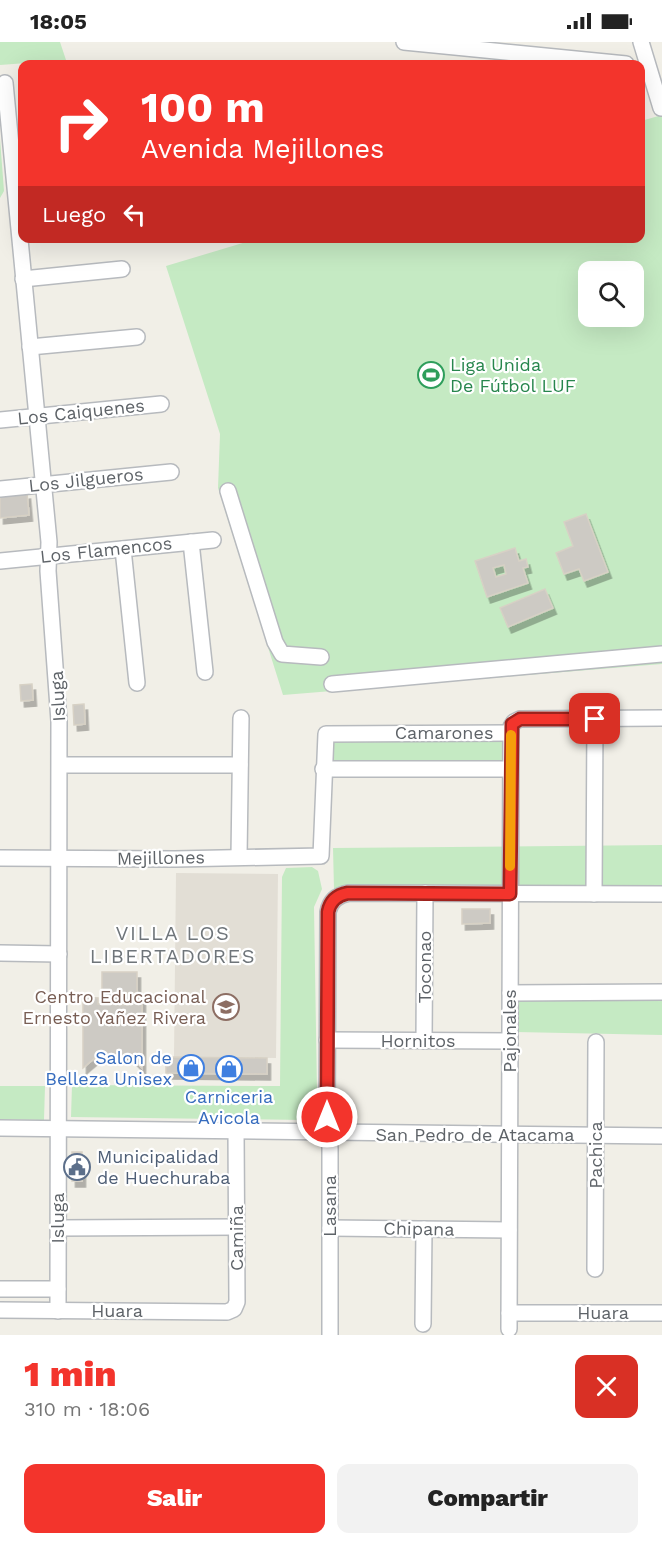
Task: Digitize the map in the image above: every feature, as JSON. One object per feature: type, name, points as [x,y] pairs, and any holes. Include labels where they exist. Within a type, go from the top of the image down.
[{"type":"street","points":[[404,42],[555,60]]},
{"type":"street","points":[[641,42],[661,108]]},
{"type":"street","name":"Isluga","points":[[5,83],[18,198]]},
{"type":"street","points":[[0,209],[18,207]]},
{"type":"street","name":"Isluga","points":[[21,243],[49,556],[58,692],[60,765],[58,1311]]},
{"type":"street","points":[[23,279],[122,269]]},
{"type":"street","points":[[30,347],[137,337]]},
{"type":"street","name":"Los Caiquenes","points":[[0,420],[161,404]]},
{"type":"street","name":"Los Jilgueros","points":[[0,489],[171,472]]},
{"type":"street","points":[[228,491],[275,642],[282,654],[321,657]]},
{"type":"street","name":"Los Flamencos","points":[[0,561],[213,540]]},
{"type":"street","points":[[191,542],[204,672]]},
{"type":"street","points":[[123,549],[136,683]]},
{"type":"street","points":[[332,684],[662,654]]},
{"type":"street","points":[[239,857],[241,718]]},
{"type":"street","name":"Camarones","points":[[510,769],[323,769],[326,734],[511,733],[512,724],[520,719],[662,718]]},
{"type":"street","points":[[594,894],[595,719]]},
{"type":"street","name":"Pajonales","points":[[509,1321],[511,733]]},
{"type":"street","points":[[60,765],[240,765]]},
{"type":"street","name":"Mejillones","points":[[0,858],[321,856],[323,769]]},
{"type":"street","name":"Lasana","points":[[330,1335],[328,912],[334,899],[348,893],[425,893]]},
{"type":"street","points":[[425,893],[662,894]]},
{"type":"street","name":"Toconao","points":[[424,1041],[425,893]]},
{"type":"street","points":[[0,953],[59,954]]},
{"type":"street","points":[[510,993],[662,992]]},
{"type":"street","name":"Hornitos","points":[[327,1040],[509,1041]]},
{"type":"street","name":"Pachica","points":[[596,1042],[596,1269]]},
{"type":"street","name":"San Pedro de Atacama","points":[[0,1128],[662,1136]]},
{"type":"street","name":"Camiña","points":[[234,1309],[237,1302],[236,1130]]},
{"type":"street","points":[[58,1228],[236,1227]]},
{"type":"street","name":"Chipana","points":[[330,1228],[509,1230]]},
{"type":"street","points":[[423,1324],[424,1229]]},
{"type":"street","points":[[0,1289],[58,1289]]},
{"type":"street","name":"Huara","points":[[0,1310],[227,1312],[234,1309]]},
{"type":"street","name":"Huara","points":[[509,1321],[662,1313]]},
{"type":"shaded area","name":"Centro Educacional Ernesto Yañez Rivera","points":[[176,873],[278,874],[276,1058],[174,1057]]},
{"type":"green space","points":[[0,42],[60,42],[66,60],[18,60],[18,64],[0,65]]},
{"type":"green space","name":"Liga Unida De Fútbol LUF","points":[[662,115],[662,664],[283,695],[218,488],[220,434],[166,266],[243,243],[645,243],[645,120]]},
{"type":"green space","points":[[0,139],[4,191],[0,198]]},
{"type":"green space","points":[[503,737],[507,758],[503,761],[336,763],[330,761],[331,740]]},
{"type":"green space","points":[[662,845],[662,888],[334,889],[333,848]]},
{"type":"green space","points":[[312,867],[318,871],[322,889],[314,907],[317,1091],[314,1115],[304,1120],[71,1117],[72,1085],[280,1086],[282,877],[286,868]]},
{"type":"green space","points":[[662,996],[662,1035],[516,1032],[516,1001],[520,997]]},
{"type":"green space","points":[[0,1086],[45,1086],[44,1120],[0,1119]]},
{"type":"building","points":[[27,493],[29,515],[0,518],[0,496]]},
{"type":"building","points":[[586,514],[608,572],[584,581],[579,569],[564,574],[556,553],[573,546],[564,522]]},
{"type":"building","points":[[515,548],[519,561],[526,559],[528,567],[523,568],[528,583],[487,597],[475,561]],"holes":[[[504,565],[506,574],[496,577],[493,568]]]},
{"type":"building","points":[[545,589],[553,608],[508,627],[500,608]]},
{"type":"building","points":[[32,684],[33,700],[21,701],[20,685]]},
{"type":"building","points":[[84,704],[85,724],[74,725],[73,705]]},
{"type":"building","points":[[462,909],[490,909],[490,923],[462,924]]},
{"type":"building","points":[[102,972],[137,972],[137,993],[102,993]]},
{"type":"building","points":[[83,997],[98,998],[98,1004],[129,1005],[129,998],[142,998],[142,1068],[131,1057],[96,1057],[83,1068]]},
{"type":"building","points":[[166,1057],[267,1058],[267,1074],[166,1073]]},
{"type":"building","name":"Municipalidad de Huechuraba","points":[[72,1152],[82,1152],[82,1181],[72,1181]]},
{"type":"slow traffic","points":[[510,866],[511,735]]},
{"type":"place","name":"Liga Unida De Fútbol LUF","points":[[431,375]]},
{"type":"place","name":"Centro Educacional Ernesto Yañez Rivera","points":[[226,1007]]},
{"type":"place","name":"Salon de Belleza Unisex","points":[[191,1068]]},
{"type":"place","name":"Carniceria Avicola","points":[[229,1069]]},
{"type":"place","name":"Municipalidad de Huechuraba","points":[[77,1167]]},
{"type":"district","name":"VILLA LOS LIBERTADORES","points":[[173,944]]},
{"type":"route","points":[[327,1117],[328,912],[331,903],[338,896],[348,893],[510,894],[512,724],[520,719],[595,719]]}]
